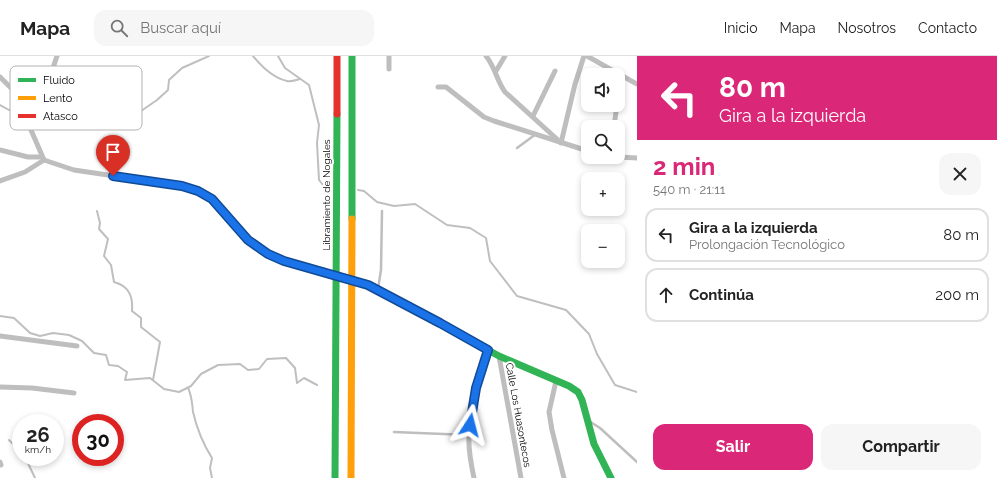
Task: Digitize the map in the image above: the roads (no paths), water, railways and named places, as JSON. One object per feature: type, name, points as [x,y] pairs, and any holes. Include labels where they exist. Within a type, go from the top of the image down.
[{"type":"main road","name":"Libramiento de Nogales","points":[[336,478],[337,56]]},
{"type":"main road","points":[[351,478],[352,56]]},
{"type":"main road","points":[[321,272],[368,285],[499,356],[569,386],[578,392],[594,444],[611,478]]},
{"type":"street","points":[[54,66],[57,56]]},
{"type":"street","points":[[389,56],[389,69]]},
{"type":"street","points":[[486,56],[496,72],[500,85],[506,92],[561,143]]},
{"type":"street","points":[[496,72],[506,56]]},
{"type":"street","points":[[561,143],[574,84],[584,56]]},
{"type":"street","points":[[588,56],[609,68]]},
{"type":"street","points":[[533,116],[555,71]]},
{"type":"street","points":[[0,77],[10,87]]},
{"type":"street","points":[[625,77],[637,84]]},
{"type":"street","points":[[438,87],[446,87],[484,117],[581,149]]},
{"type":"street","points":[[615,119],[616,112]]},
{"type":"street","points":[[31,130],[43,158]]},
{"type":"street","points":[[0,150],[28,157],[43,158],[74,170],[182,186],[198,191],[212,199],[248,240],[268,254],[321,272]]},
{"type":"street","points":[[625,157],[637,158]]},
{"type":"street","points":[[0,181],[25,172],[43,158]]},
{"type":"street","points":[[0,336],[77,346]]},
{"type":"street","points":[[474,478],[469,435],[470,415],[476,388],[488,350]]},
{"type":"street","name":"Calle Los Huasontecos","points":[[499,356],[521,478]]},
{"type":"street","points":[[556,381],[549,412],[564,478]]},
{"type":"street","points":[[0,387],[32,388],[74,393]]},
{"type":"lane","points":[[517,148],[536,134]]},
{"type":"lane","points":[[378,290],[381,270],[382,211]]},
{"type":"lane","points":[[587,420],[600,428],[637,462]]},
{"type":"lane","points":[[394,432],[469,435]]},
{"type":"waterway","points":[[142,110],[168,90],[169,80],[182,68],[209,56]]},
{"type":"waterway","points":[[253,56],[272,75],[282,80],[294,81],[300,79]]},
{"type":"waterway","points":[[278,56],[285,68],[309,85],[319,125],[317,143],[319,180],[323,185],[329,186]]},
{"type":"waterway","points":[[0,105],[10,110]]},
{"type":"waterway","points":[[358,190],[364,191],[377,202],[394,206],[415,204],[447,225],[470,228],[486,238],[490,261],[517,296],[566,310],[589,334],[597,354],[615,385],[637,392]]},
{"type":"waterway","points":[[97,211],[100,223],[99,229],[108,239],[104,256],[111,265],[114,282],[127,289],[131,296],[132,311],[141,318],[141,327],[160,342],[153,380]]},
{"type":"waterway","points":[[0,316],[14,318],[30,333],[40,336],[53,333],[69,335],[82,341],[94,353],[106,355],[109,365],[118,366],[127,372],[125,380],[150,378],[164,389],[179,392],[191,386],[201,374],[218,365],[240,364],[248,370],[259,369],[267,359],[286,358],[295,368],[297,383],[304,378],[317,385]]},
{"type":"waterway","points":[[188,388],[198,430],[212,458],[210,468],[212,478]]},
{"type":"waterway","points":[[9,440],[12,443]]},
{"type":"waterway","points":[[29,466],[35,478]]}]
